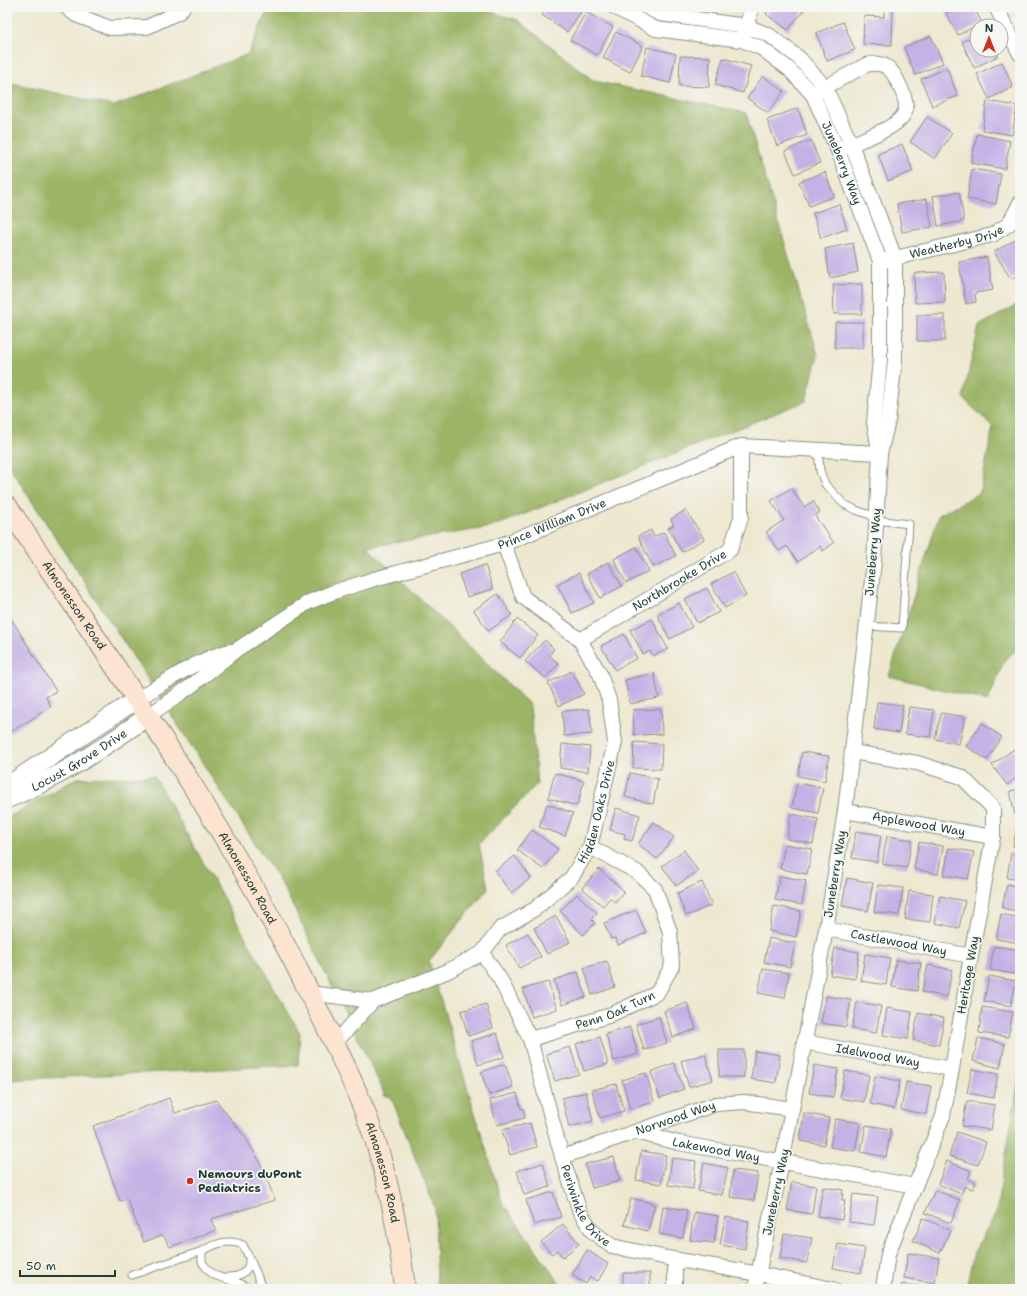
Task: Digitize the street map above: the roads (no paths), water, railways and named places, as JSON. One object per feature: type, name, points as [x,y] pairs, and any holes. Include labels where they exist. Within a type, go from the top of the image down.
[{"type":"main road","name":"Almonesson Road","points":[[7,506],[137,699],[213,817],[274,924],[355,1087],[374,1137],[391,1201],[401,1253],[405,1289]]},
{"type":"street","points":[[66,7],[76,15],[110,28],[147,27],[179,12],[183,7]]},
{"type":"street","name":"Juneberry Way","points":[[614,7],[656,29],[742,40],[761,48],[789,69],[813,95],[838,151],[880,261],[880,359],[874,423],[880,453]]},
{"type":"street","name":"Juneberry Way","points":[[646,7],[660,14],[746,26],[769,35],[799,58],[825,87],[852,144],[895,258],[895,360],[888,421],[880,453],[874,562],[845,811],[826,929],[792,1110],[755,1289]]},
{"type":"street","points":[[742,40],[752,7]]},
{"type":"street","points":[[996,7],[1020,54]]},
{"type":"street","points":[[656,29],[660,14]]},
{"type":"street","points":[[813,95],[866,65],[874,64],[889,68],[896,78],[906,100],[906,108],[899,121],[838,151]]},
{"type":"street","name":"Weatherby Drive","points":[[880,261],[992,235],[1009,224],[1020,203]]},
{"type":"street","points":[[880,359],[895,360]]},
{"type":"street","name":"Prince William Drive","points":[[148,716],[191,686],[236,650],[309,602],[331,593],[374,579],[504,544],[741,446],[880,453]]},
{"type":"street","name":"Northbrooke Drive","points":[[580,640],[730,550],[741,518],[741,446]]},
{"type":"street","name":"Hidden Oaks Drive","points":[[334,1044],[372,1001],[448,971],[482,953],[500,929],[535,909],[572,877],[590,847],[615,742],[609,700],[600,674],[580,640],[523,597],[504,544]]},
{"type":"street","name":"Prince William Drive","points":[[137,699],[219,653],[236,650]]},
{"type":"street","name":"Locust Grove Drive","points":[[7,788],[19,778],[137,699]]},
{"type":"street","name":"Locust Grove Drive","points":[[7,799],[25,792],[54,777],[148,716]]},
{"type":"street","name":"Heritage Way","points":[[852,752],[917,763],[962,777],[993,808],[993,837],[943,1116],[888,1254],[883,1289]]},
{"type":"street","name":"Applewood Way","points":[[845,811],[993,837]]},
{"type":"street","name":"Penn Oak Turn","points":[[530,1039],[608,1016],[657,994],[672,966],[670,932],[656,889],[637,872],[590,847]]},
{"type":"street","name":"Castlewood Way","points":[[826,929],[971,956]]},
{"type":"street","name":"Periwinkle Drive","points":[[482,953],[500,980],[530,1039],[562,1157],[580,1212],[592,1232],[612,1246],[675,1260],[759,1274],[833,1289]]},
{"type":"street","name":"Hidden Oaks Drive","points":[[309,993],[372,1001]]},
{"type":"street","name":"Idelwood Way","points":[[804,1042],[952,1069]]},
{"type":"street","name":"Norwood Way","points":[[562,1157],[716,1104],[744,1102],[792,1110]]},
{"type":"street","name":"Lakewood Way","points":[[636,1132],[679,1143],[915,1186]]},
{"type":"street","points":[[675,1260],[675,1289]]},
{"type":"lane","points":[[818,450],[820,471],[825,484],[844,504],[876,518],[909,524],[902,628],[866,626]]},
{"type":"lane","points":[[132,1275],[218,1244],[235,1242],[244,1245],[262,1289]]},
{"type":"lane","points":[[202,1251],[201,1259],[208,1270],[214,1275],[238,1281],[249,1289]]},
{"type":"lane","points":[[224,1278],[242,1275],[249,1264],[248,1253]]},
{"type":"place","name":"Nemours duPont Pediatrics","points":[[190,1181]]}]
